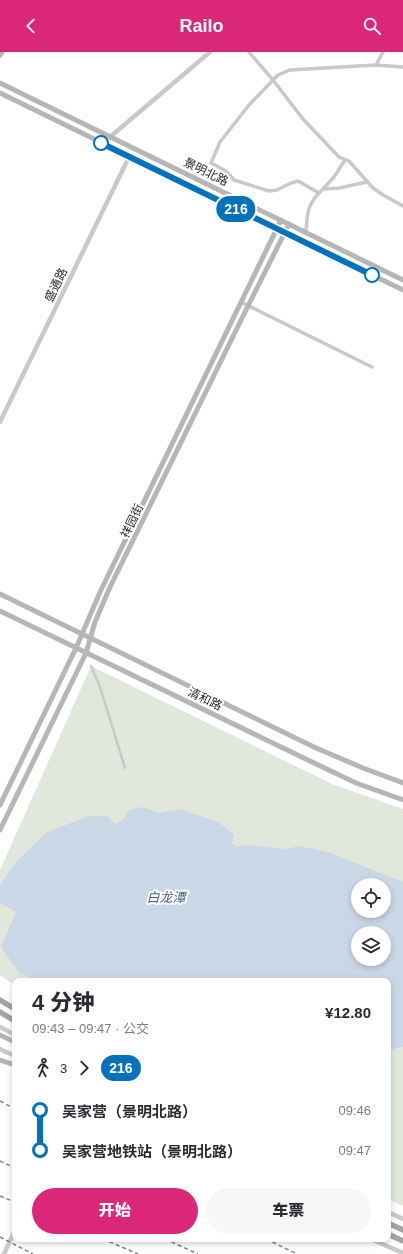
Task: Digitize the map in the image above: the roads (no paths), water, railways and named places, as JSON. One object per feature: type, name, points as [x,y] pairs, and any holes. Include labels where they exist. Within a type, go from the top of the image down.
[{"type":"main road","name":"景明北路","points":[[0,83],[403,280]]},
{"type":"main road","name":"景明北路","points":[[0,94],[403,290]]},
{"type":"main road","name":"祥园街","points":[[1,801],[76,648],[101,590],[281,220]]},
{"type":"main road","name":"祥园街","points":[[0,830],[86,653],[95,622],[110,587],[289,224]]},
{"type":"main road","name":"清和路","points":[[0,594],[316,748],[403,783]]},
{"type":"main road","name":"清和路","points":[[0,611],[356,783],[403,799]]},
{"type":"main road","points":[[0,1000],[12,1007]]},
{"type":"main road","points":[[0,1012],[12,1019]]},
{"type":"main road","points":[[0,1035],[12,1041]]},
{"type":"main road","points":[[0,1060],[12,1064]]},
{"type":"main road","points":[[391,1224],[403,1230]]},
{"type":"main road","points":[[391,1235],[403,1241]]},
{"type":"street","points":[[110,137],[210,52]]},
{"type":"street","points":[[249,52],[303,119],[339,157],[349,161],[372,187],[403,206]]},
{"type":"street","points":[[376,65],[383,52]]},
{"type":"street","points":[[318,193],[298,181],[277,190],[269,191],[234,180],[226,171],[211,163],[220,142],[249,105],[281,73],[290,70],[376,65],[403,67]]},
{"type":"street","name":"盛通路","points":[[0,422],[129,156]]},
{"type":"street","points":[[306,232],[307,215],[310,202],[334,177],[345,160]]},
{"type":"street","points":[[323,189],[339,188],[367,182]]},
{"type":"street","points":[[241,302],[372,367]]},
{"type":"street","points":[[92,666],[125,768]]},
{"type":"street","points":[[0,1027],[12,1033]]},
{"type":"street","points":[[0,1049],[12,1055]]},
{"type":"street","points":[[391,1213],[403,1218]]},
{"type":"street","points":[[4,1254],[12,1237]]},
{"type":"street","points":[[378,1242],[403,1253]]},
{"type":"water","name":"白龙潭","points":[[142,807],[160,813],[181,809],[220,823],[234,835],[232,844],[237,847],[247,845],[286,849],[300,846],[331,853],[403,882],[403,1047],[391,1049],[391,978],[31,978],[19,973],[1,947],[16,912],[0,903],[0,885],[15,863],[47,832],[89,816],[107,816],[116,824],[123,820],[128,811]]},
{"type":"railway","points":[[0,1101],[12,1107]]},
{"type":"railway","points":[[0,1161],[12,1167]]},
{"type":"railway","points":[[0,1196],[12,1201]]},
{"type":"railway","points":[[0,1237],[33,1254]]},
{"type":"railway","points":[[110,1242],[138,1254]]},
{"type":"railway","points":[[172,1242],[198,1254]]},
{"type":"railway","points":[[272,1242],[297,1254]]}]
